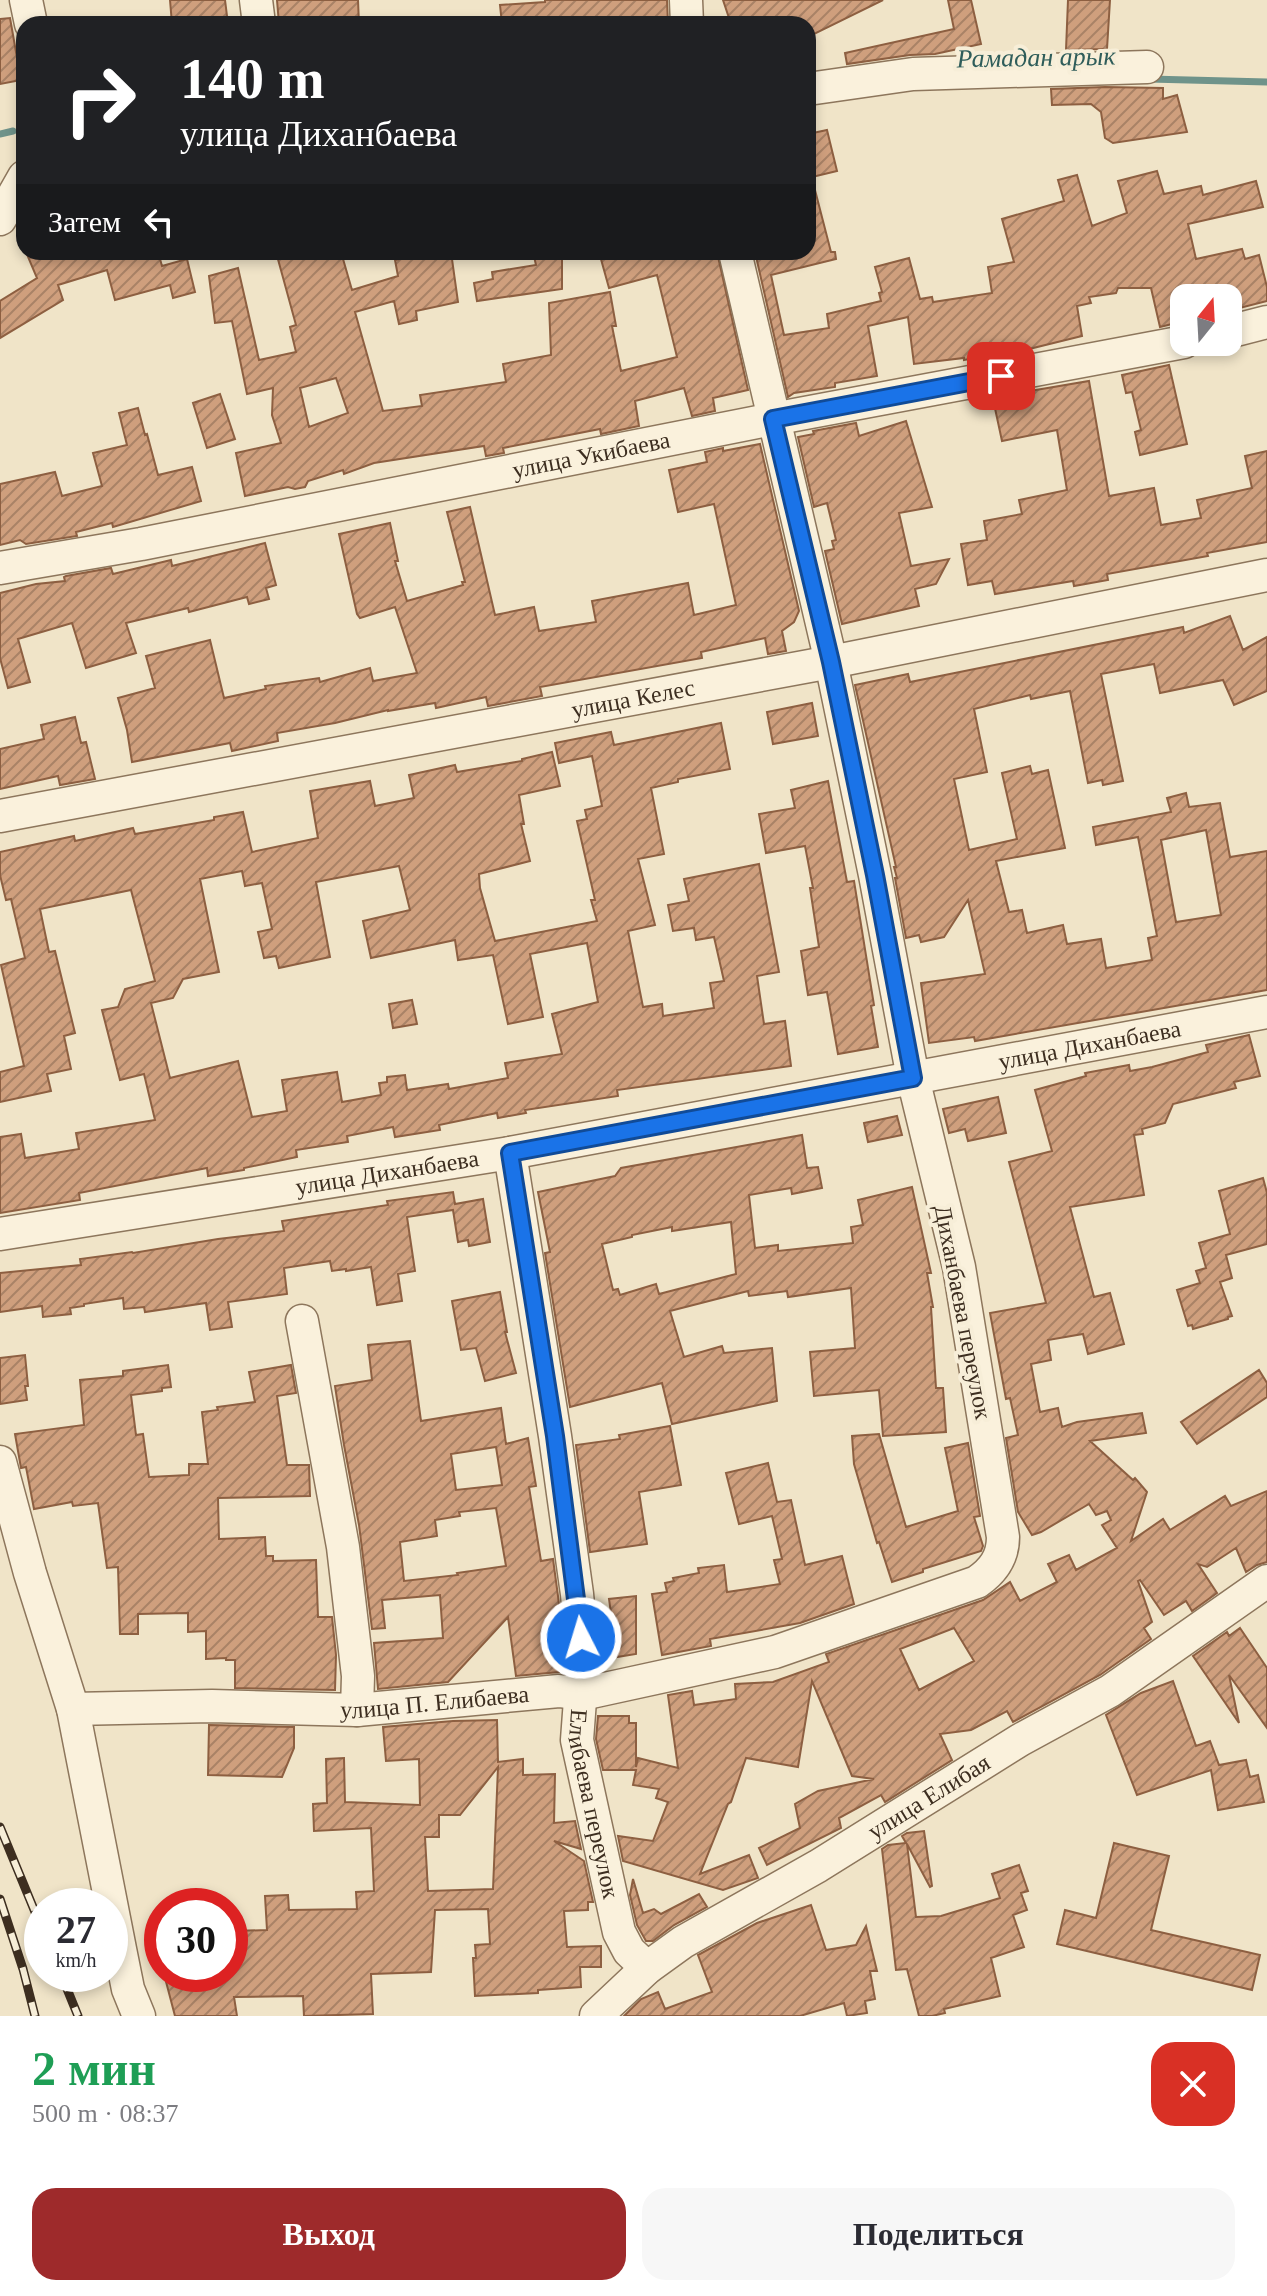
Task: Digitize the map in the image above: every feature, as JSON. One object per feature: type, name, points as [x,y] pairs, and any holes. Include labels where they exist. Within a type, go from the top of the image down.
[{"type":"street","points":[[816,88],[913,74],[1147,67]]},
{"type":"street","points":[[0,219],[16,191]]},
{"type":"street","points":[[737,260],[831,662],[913,1078]]},
{"type":"street","points":[[1242,328],[1267,322]]},
{"type":"street","name":"улица Укибаева","points":[[0,568],[373,500],[773,419],[1170,345]]},
{"type":"street","name":"улица Келес","points":[[0,816],[831,662],[1267,575]]},
{"type":"street","name":"улица Диханбаева","points":[[0,1234],[510,1153],[1267,1012]]},
{"type":"street","name":"Диханбаева переулок","points":[[913,1078],[959,1267],[1003,1537],[1002,1549]]},
{"type":"street","name":"Елибаева переулок","points":[[510,1153],[577,1594],[583,1660],[577,1740],[619,1932],[629,1951],[647,1968]]},
{"type":"street","points":[[302,1321],[343,1547],[358,1676],[357,1710]]},
{"type":"street","points":[[0,1462],[30,1573],[73,1709],[128,1989],[139,2016]]},
{"type":"street","name":"улица П. Елибаева","points":[[73,1709],[212,1706],[357,1710],[559,1691],[582,1694],[775,1652],[977,1582],[996,1565],[1002,1549]]},
{"type":"street","name":"улица Елибая","points":[[596,2016],[647,1968],[683,1942],[818,1866],[1020,1740],[1110,1691],[1267,1581]]},
{"type":"building","points":[[170,0],[225,0],[227,16],[171,16]]},
{"type":"building","points":[[277,0],[358,0],[359,16],[278,16]]},
{"type":"building","points":[[667,0],[668,16],[501,16],[500,5]]},
{"type":"building","points":[[723,0],[883,0],[816,33],[816,16],[728,16]]},
{"type":"building","points":[[948,0],[971,0],[981,44],[935,54],[847,64],[845,53],[954,29]]},
{"type":"building","points":[[1068,0],[1110,0],[1107,49],[1066,50]]},
{"type":"building","points":[[10,18],[16,52],[16,81],[0,84],[0,19]]},
{"type":"building","points":[[1163,88],[1163,99],[1177,95],[1187,132],[1113,143],[1105,138],[1101,112],[1091,104],[1052,105],[1051,89]]},
{"type":"building","points":[[827,130],[837,171],[816,176],[816,132]]},
{"type":"building","points":[[1157,171],[1164,194],[1201,186],[1203,195],[1256,181],[1263,207],[1188,224],[1196,259],[1242,249],[1245,259],[1259,255],[1267,301],[1242,307],[1242,284],[1170,284],[1170,324],[1160,327],[1151,288],[1118,288],[1116,293],[1089,297],[1091,303],[1077,306],[1082,336],[1025,350],[914,364],[908,317],[868,326],[877,376],[835,383],[835,387],[794,393],[788,397],[757,260],[816,260],[816,194],[831,252],[835,252],[836,259],[771,275],[784,335],[829,328],[827,314],[881,301],[879,293],[882,292],[875,267],[909,258],[920,299],[932,297],[933,302],[992,293],[988,267],[1014,262],[1002,219],[1064,201],[1058,180],[1077,175],[1092,226],[1127,213],[1118,181]]},
{"type":"building","points":[[29,260],[160,260],[162,266],[187,260],[195,292],[173,298],[170,285],[115,300],[107,270],[58,285],[63,300],[0,338],[0,301],[37,278]]},
{"type":"building","points":[[278,260],[343,260],[352,290],[398,276],[395,260],[452,260],[458,302],[416,311],[417,320],[399,324],[394,301],[355,312],[383,411],[422,406],[420,395],[506,382],[503,364],[551,355],[549,303],[610,292],[616,326],[612,326],[621,371],[677,357],[657,275],[609,288],[601,260],[719,260],[748,390],[713,398],[715,411],[692,416],[684,388],[635,401],[639,426],[601,434],[600,429],[503,448],[504,453],[486,456],[484,446],[374,463],[344,474],[343,470],[308,481],[305,487],[288,487],[245,496],[236,453],[281,443],[272,415],[273,388],[247,394],[232,321],[215,323],[209,276],[238,268],[259,360],[296,352],[290,327],[296,325]],"holes":[[[336,378],[348,413],[309,427],[300,388]]]},
{"type":"building","points":[[535,260],[562,260],[562,289],[477,301],[474,283],[493,279],[492,272],[536,265]]},
{"type":"building","points":[[1169,365],[1187,444],[1140,455],[1135,432],[1141,430],[1132,392],[1126,393],[1122,375]]},
{"type":"building","points":[[1089,381],[1109,496],[1154,488],[1161,525],[1201,518],[1197,500],[1252,488],[1245,456],[1267,451],[1267,542],[1107,574],[1108,580],[1074,586],[1073,581],[995,594],[992,581],[968,585],[961,544],[987,540],[984,521],[1022,514],[1019,500],[1067,490],[1057,430],[1002,441],[993,399]]},
{"type":"building","points":[[220,394],[235,439],[207,448],[193,403]]},
{"type":"building","points":[[138,408],[158,475],[192,467],[201,501],[113,527],[112,523],[76,532],[77,536],[26,544],[20,540],[0,545],[0,484],[55,472],[62,496],[102,486],[93,453],[127,445],[119,413]]},
{"type":"building","points":[[906,421],[932,507],[899,513],[911,566],[949,559],[936,584],[915,589],[919,606],[842,624],[825,551],[834,549],[832,541],[836,540],[827,503],[814,507],[798,437],[856,423],[859,436]]},
{"type":"building","points":[[760,444],[799,611],[794,622],[782,631],[786,651],[768,654],[765,638],[701,652],[702,658],[540,687],[542,696],[488,706],[486,697],[436,708],[435,703],[388,710],[277,733],[278,741],[232,751],[230,743],[132,762],[118,698],[155,688],[146,656],[210,640],[224,698],[266,689],[265,686],[319,678],[320,682],[370,668],[373,681],[417,673],[395,607],[360,618],[357,614],[339,534],[390,523],[398,561],[395,561],[407,601],[463,585],[462,582],[465,582],[447,512],[470,507],[495,615],[534,607],[539,631],[596,622],[592,601],[688,583],[694,615],[736,605],[714,504],[678,512],[669,470],[707,462],[705,452]]},
{"type":"building","points":[[265,543],[276,585],[266,588],[269,599],[249,604],[247,597],[189,612],[188,608],[126,623],[136,653],[86,668],[72,623],[18,639],[30,682],[8,688],[0,658],[0,593],[65,581],[66,576],[111,568],[113,574],[171,560],[172,566]]},
{"type":"building","points":[[1230,616],[1243,650],[1267,637],[1267,691],[1234,705],[1223,680],[1160,693],[1154,664],[1101,674],[1123,781],[1103,785],[1102,780],[1088,783],[1070,691],[1031,699],[1030,695],[974,709],[987,772],[954,779],[969,850],[1017,839],[1002,773],[1030,766],[1032,774],[1048,770],[1065,848],[996,861],[1009,912],[1022,910],[1027,933],[1063,925],[1067,944],[1101,939],[1106,968],[1152,960],[1148,938],[1157,936],[1138,837],[1096,845],[1093,827],[1171,812],[1167,798],[1186,793],[1189,807],[1220,803],[1230,857],[1267,851],[1267,990],[975,1041],[974,1037],[929,1043],[921,983],[985,974],[968,900],[944,937],[921,942],[919,935],[906,938],[895,878],[896,867],[855,685],[908,674],[910,682],[1183,627],[1184,633]],"holes":[[[1206,830],[1221,915],[1176,922],[1161,840]]]},
{"type":"building","points":[[812,703],[818,736],[773,744],[767,712]]},
{"type":"building","points":[[75,717],[81,743],[86,742],[95,779],[60,785],[58,776],[0,789],[0,749],[44,739],[41,725]]},
{"type":"building","points":[[721,723],[730,769],[678,779],[678,782],[651,788],[664,854],[638,859],[655,925],[628,931],[643,1007],[662,1004],[663,1016],[714,1008],[710,983],[724,981],[714,937],[696,940],[694,928],[673,931],[668,905],[689,901],[684,879],[759,864],[779,972],[757,976],[764,1024],[785,1021],[791,1066],[617,1090],[618,1096],[525,1110],[526,1113],[498,1118],[497,1113],[439,1125],[440,1130],[395,1137],[393,1127],[347,1136],[348,1142],[296,1150],[297,1157],[244,1170],[208,1176],[207,1168],[79,1193],[80,1200],[0,1213],[0,1137],[21,1134],[25,1158],[79,1149],[76,1133],[155,1120],[144,1074],[120,1080],[102,1010],[118,1007],[125,989],[155,981],[131,890],[40,909],[49,952],[55,951],[75,1033],[64,1036],[71,1069],[47,1074],[51,1091],[0,1102],[0,1072],[24,1066],[1,965],[25,958],[11,899],[6,900],[0,875],[0,852],[74,836],[75,841],[133,828],[135,834],[243,812],[252,852],[318,838],[310,791],[370,781],[375,806],[414,798],[409,775],[455,765],[457,772],[522,761],[552,752],[560,786],[519,795],[524,824],[521,824],[530,861],[479,874],[495,941],[597,921],[577,821],[587,819],[585,810],[602,806],[592,756],[559,763],[555,743],[611,732],[614,745]],"holes":[[[399,866],[410,910],[363,921],[371,958],[455,940],[458,960],[493,955],[508,1024],[543,1017],[530,954],[587,943],[598,1002],[552,1014],[562,1054],[505,1063],[508,1078],[449,1089],[448,1084],[407,1090],[405,1075],[387,1077],[387,1082],[379,1083],[381,1095],[342,1102],[337,1072],[282,1080],[287,1111],[252,1117],[238,1061],[170,1078],[151,1003],[173,998],[183,979],[219,972],[200,879],[242,871],[245,886],[262,883],[272,929],[258,932],[264,958],[276,956],[279,968],[330,957],[316,882]]]},
{"type":"building","points":[[828,781],[847,882],[854,881],[878,1047],[838,1054],[827,992],[808,995],[801,951],[819,947],[805,846],[766,853],[759,814],[795,808],[791,790]]},
{"type":"building","points":[[412,1000],[417,1024],[393,1028],[389,1004]]},
{"type":"building","points":[[1249,1035],[1260,1076],[1234,1082],[1236,1088],[1173,1104],[1165,1123],[1142,1129],[1143,1134],[1134,1135],[1144,1195],[1070,1207],[1094,1297],[1110,1293],[1124,1344],[1088,1354],[1083,1334],[1048,1340],[1051,1360],[1031,1364],[1040,1412],[1058,1408],[1062,1427],[1142,1413],[1146,1433],[1090,1441],[1133,1480],[1135,1478],[1147,1492],[1131,1541],[1163,1519],[1170,1530],[1225,1496],[1231,1506],[1267,1491],[1267,1562],[1246,1572],[1236,1548],[1207,1567],[1198,1564],[1217,1593],[1192,1611],[1186,1601],[1164,1615],[1138,1581],[1152,1622],[1144,1628],[1151,1639],[1100,1675],[1013,1722],[1007,1711],[971,1730],[940,1734],[952,1760],[885,1802],[881,1795],[839,1818],[841,1828],[767,1865],[759,1848],[800,1828],[795,1804],[818,1791],[874,1779],[852,1776],[812,1681],[798,1767],[746,1758],[700,1874],[749,1855],[758,1878],[723,1890],[623,1861],[618,1836],[653,1841],[668,1802],[656,1798],[659,1789],[633,1785],[636,1770],[603,1770],[596,1739],[598,1716],[629,1716],[629,1723],[636,1723],[636,1767],[638,1758],[678,1768],[668,1695],[692,1691],[694,1705],[736,1699],[735,1684],[773,1682],[829,1662],[826,1654],[983,1600],[1010,1582],[1020,1601],[1057,1582],[1048,1564],[1069,1555],[1076,1570],[1117,1548],[1102,1525],[1111,1520],[1107,1511],[1096,1515],[1089,1504],[1032,1535],[1018,1512],[1006,1438],[1018,1435],[1010,1398],[1006,1399],[990,1313],[1046,1303],[1009,1162],[1052,1151],[1035,1090],[1086,1076],[1085,1073],[1129,1065],[1130,1071],[1152,1067],[1208,1052],[1206,1045]],"holes":[[[954,1628],[974,1661],[919,1690],[900,1649]]]},
{"type":"building","points":[[998,1097],[1006,1133],[968,1141],[965,1129],[949,1133],[943,1109]]},
{"type":"building","points":[[897,1116],[902,1135],[868,1142],[864,1123]]},
{"type":"building","points":[[802,1135],[807,1168],[818,1167],[822,1188],[792,1194],[791,1188],[749,1195],[755,1248],[778,1245],[778,1251],[853,1243],[851,1227],[863,1225],[858,1200],[912,1187],[931,1273],[927,1273],[933,1307],[936,1388],[943,1388],[946,1432],[883,1436],[879,1390],[814,1396],[810,1352],[855,1348],[851,1288],[788,1297],[787,1291],[749,1296],[748,1291],[670,1311],[684,1357],[722,1346],[724,1353],[772,1348],[777,1401],[672,1424],[662,1383],[570,1407],[545,1253],[550,1252],[538,1192],[615,1176],[621,1168]],"holes":[[[731,1222],[736,1274],[659,1294],[656,1284],[620,1295],[618,1289],[613,1290],[602,1244],[672,1227],[672,1231]]]},
{"type":"building","points":[[1263,1178],[1267,1193],[1267,1244],[1226,1255],[1232,1278],[1220,1282],[1232,1316],[1193,1329],[1192,1325],[1188,1326],[1177,1290],[1200,1283],[1196,1271],[1206,1268],[1199,1243],[1230,1234],[1219,1191]]},
{"type":"building","points":[[453,1192],[455,1204],[483,1199],[490,1242],[469,1246],[468,1240],[458,1242],[453,1210],[407,1217],[415,1271],[398,1274],[402,1301],[377,1305],[371,1267],[332,1271],[330,1261],[284,1268],[287,1294],[228,1302],[232,1327],[210,1330],[206,1303],[145,1312],[144,1307],[124,1309],[123,1298],[70,1308],[71,1314],[43,1317],[42,1306],[0,1312],[0,1273],[81,1265],[80,1259],[284,1231],[282,1221]]},
{"type":"building","points":[[500,1292],[505,1332],[516,1373],[485,1381],[476,1348],[461,1350],[452,1301]]},
{"type":"building","points":[[410,1341],[421,1421],[501,1408],[506,1444],[528,1438],[536,1486],[529,1487],[541,1561],[553,1559],[558,1596],[560,1613],[552,1614],[559,1672],[516,1676],[508,1617],[448,1682],[378,1689],[374,1643],[443,1638],[440,1595],[382,1600],[385,1628],[372,1629],[359,1525],[335,1386],[372,1380],[368,1345]],"holes":[[[496,1447],[502,1485],[456,1490],[451,1454]],[[496,1508],[506,1566],[404,1581],[400,1542],[437,1536],[435,1520],[460,1516],[459,1512]]]},
{"type":"building","points":[[25,1355],[27,1400],[0,1404],[0,1358]]},
{"type":"building","points":[[168,1365],[171,1387],[131,1395],[136,1435],[143,1434],[149,1477],[189,1475],[189,1464],[208,1464],[202,1412],[255,1402],[249,1372],[291,1365],[296,1393],[277,1396],[287,1465],[309,1465],[310,1496],[218,1498],[219,1539],[265,1537],[266,1556],[273,1556],[273,1561],[316,1560],[318,1617],[332,1617],[336,1655],[335,1690],[235,1688],[235,1660],[206,1659],[206,1631],[188,1632],[188,1613],[138,1614],[138,1634],[120,1634],[118,1567],[107,1568],[98,1503],[73,1506],[72,1502],[34,1509],[26,1467],[21,1468],[15,1434],[84,1425],[80,1380],[123,1376],[123,1371]]},
{"type":"building","points":[[1259,1370],[1267,1383],[1267,1397],[1197,1444],[1181,1422]]},
{"type":"building","points":[[670,1426],[681,1485],[639,1492],[647,1544],[590,1552],[576,1445],[620,1439],[619,1435]]},
{"type":"building","points":[[879,1434],[906,1527],[958,1511],[945,1448],[968,1443],[980,1516],[974,1517],[983,1546],[981,1551],[892,1582],[854,1464],[852,1436]]},
{"type":"building","points":[[768,1463],[777,1502],[791,1500],[805,1565],[842,1556],[854,1604],[800,1623],[710,1639],[711,1646],[662,1655],[652,1594],[667,1592],[665,1583],[674,1581],[673,1578],[699,1573],[698,1568],[724,1565],[727,1592],[780,1584],[774,1560],[782,1559],[772,1516],[739,1524],[726,1473]]},
{"type":"building","points":[[636,1596],[636,1654],[617,1657],[609,1599]]},
{"type":"building","points":[[1240,1628],[1267,1668],[1267,1728],[1229,1675],[1239,1723],[1193,1656],[1227,1632],[1229,1636]]},
{"type":"building","points":[[1173,1681],[1196,1746],[1210,1741],[1219,1765],[1246,1760],[1250,1777],[1258,1775],[1264,1802],[1218,1810],[1211,1770],[1137,1795],[1106,1715],[1141,1693]]},
{"type":"building","points":[[497,1720],[498,1762],[523,1759],[523,1775],[555,1774],[554,1823],[575,1821],[581,1849],[554,1841],[584,1861],[593,1902],[588,1902],[588,1910],[564,1911],[567,1947],[601,1946],[601,1967],[580,1967],[581,1987],[475,1996],[473,1958],[476,1958],[475,1945],[490,1944],[488,1909],[435,1910],[431,1972],[371,1974],[373,2014],[304,2016],[303,1996],[234,1997],[237,2016],[175,2016],[169,1992],[248,1992],[248,1931],[267,1930],[265,1896],[288,1895],[289,1910],[357,1909],[356,1892],[374,1891],[371,1828],[314,1831],[313,1804],[327,1803],[326,1759],[344,1758],[345,1802],[420,1805],[419,1759],[386,1761],[383,1727]],"holes":[[[498,1767],[493,1889],[428,1891],[425,1837],[439,1837],[439,1815],[460,1815]]]},
{"type":"building","points":[[209,1725],[294,1727],[294,1748],[282,1777],[208,1775]]},
{"type":"building","points":[[924,1831],[932,1886],[907,1844],[916,1917],[941,1916],[1000,1898],[992,1874],[1019,1865],[1028,1891],[1021,1893],[1027,1910],[1013,1915],[1024,1947],[991,1958],[1000,1996],[944,2009],[945,2013],[932,2016],[919,2016],[907,1969],[896,1970],[882,1849],[888,1845],[906,1843],[902,1836],[907,1833]]},
{"type":"building","points":[[1114,1843],[1169,1856],[1151,1930],[1260,1955],[1252,1990],[1057,1944],[1065,1910],[1096,1918]]},
{"type":"building","points":[[633,1879],[643,1913],[654,1909],[661,1914],[699,1894],[707,1907],[653,1941],[646,1941],[637,1925],[630,1895]]},
{"type":"building","points":[[811,1905],[826,1950],[856,1945],[866,1926],[877,1971],[870,1971],[875,1999],[865,2001],[867,2013],[847,2016],[844,2003],[800,2016],[624,2016],[641,1999],[658,1992],[665,2009],[712,1992],[698,1955],[757,1923]]},
{"type":"waterway","name":"Рамадан арык","points":[[1149,79],[1267,82]]},
{"type":"waterway","name":"Рамадан арык","points":[[0,134],[13,131]]},
{"type":"railway","points":[[0,1827],[25,1888]]},
{"type":"railway","points":[[0,1899],[35,2016]]},
{"type":"railway","points":[[68,1992],[78,2016]]},
{"type":"route","points":[[581,1638],[555,1436],[510,1153],[913,1078],[831,662],[773,419],[1001,376]]}]
